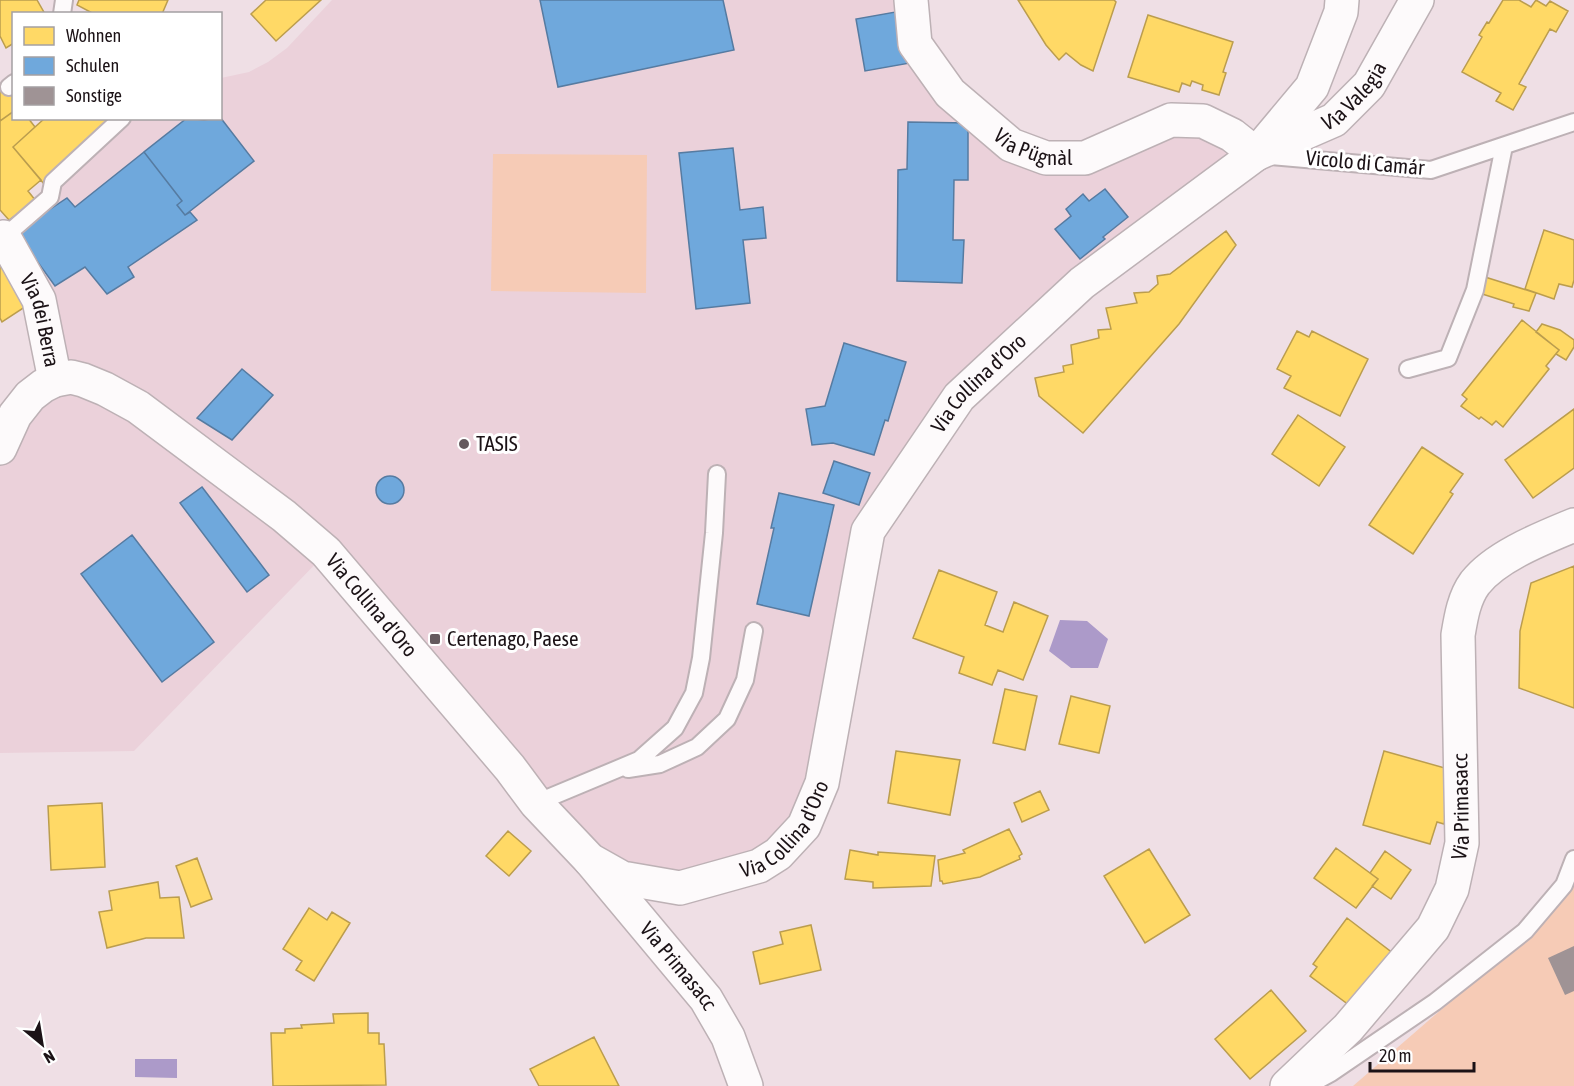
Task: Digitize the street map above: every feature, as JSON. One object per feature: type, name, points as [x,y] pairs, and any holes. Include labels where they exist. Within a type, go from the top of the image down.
[{"type":"street","name":"Via Pügnàl","points":[[911,0],[915,44],[950,93],[1011,145],[1046,158],[1085,158],[1171,120],[1203,121],[1232,135],[1256,154]]},
{"type":"street","name":"Via Collina d'Oro","points":[[55,380],[70,377],[83,380],[138,407],[284,516],[326,552],[510,768],[536,803],[591,860],[622,878],[680,888],[759,866],[778,854],[804,825],[822,783],[868,531],[958,397],[1082,283],[1256,154],[1312,87],[1341,12],[1342,0]]},
{"type":"street","name":"Via Valegia","points":[[1256,154],[1334,120],[1369,85],[1417,0]]},
{"type":"street","name":"Via dei Berra","points":[[2,234],[39,300],[55,380]]},
{"type":"street","points":[[0,448],[15,415],[30,396],[55,380]]},
{"type":"street","name":"Via Primasacc","points":[[1287,1086],[1348,1028],[1433,928],[1452,890],[1462,843],[1458,635],[1463,607],[1475,583],[1497,564],[1530,543],[1574,525]]},
{"type":"street","name":"Via Primasacc","points":[[591,860],[706,999],[728,1037],[746,1086]]},
{"type":"lane","points":[[2,234],[50,197],[53,182],[120,120]]},
{"type":"lane","name":"Vicolo di Camár","points":[[1256,154],[1431,170],[1574,122]]},
{"type":"lane","points":[[1408,369],[1448,358],[1475,290],[1504,146]]},
{"type":"lane","points":[[536,803],[639,760],[675,728],[694,693],[701,658],[714,533],[717,474]]},
{"type":"lane","points":[[609,772],[660,764],[697,747],[727,719],[745,680],[754,631]]},
{"type":"lane","points":[[1307,1086],[1331,1073],[1435,1002],[1525,931],[1564,885],[1574,859]]},
{"type":"shaded area","name":"TASIS","points":[[332,0],[911,0],[915,44],[1046,158],[1171,120],[1256,154],[958,397],[868,531],[822,783],[759,866],[622,878],[326,553],[134,751],[0,753],[0,448],[55,380],[4,237],[121,120],[222,120],[222,78],[249,72],[287,48]]},
{"type":"shaded area","points":[[493,154],[647,155],[646,293],[491,291]]},
{"type":"shaded area","points":[[1060,620],[1087,621],[1108,639],[1098,668],[1071,668],[1049,651]]},
{"type":"shaded area","points":[[1574,882],[1574,1086],[1353,1086],[1540,924]]},
{"type":"shaded area","points":[[135,1059],[177,1059],[177,1078],[135,1077]]},
{"type":"building: Wohnen","points":[[0,0],[37,0],[44,12],[12,12],[12,44],[6,48],[0,36]]},
{"type":"building: Wohnen","points":[[79,0],[168,0],[163,12],[90,12],[77,5]]},
{"type":"building: Wohnen","points":[[266,0],[321,0],[276,41],[251,14]]},
{"type":"building: Wohnen","points":[[1018,0],[1114,0],[1116,2],[1093,71],[1066,53],[1059,60],[1046,45]]},
{"type":"building: Wohnen","points":[[1503,0],[1519,0],[1531,7],[1536,0],[1546,6],[1550,1],[1568,11],[1556,32],[1550,29],[1519,84],[1526,87],[1513,110],[1496,101],[1501,93],[1462,72],[1482,37],[1479,35]]},
{"type":"building: Wohnen","points":[[1148,15],[1233,42],[1223,72],[1226,73],[1219,95],[1202,90],[1203,85],[1192,81],[1190,86],[1182,83],[1179,92],[1128,77]]},
{"type":"building: Wohnen","points":[[7,84],[12,95],[12,112],[0,121],[0,85]]},
{"type":"building: Wohnen","points":[[12,112],[12,120],[30,120],[35,127],[13,147],[41,180],[28,191],[36,201],[9,220],[0,210],[0,121]]},
{"type":"building: Wohnen","points":[[43,120],[116,120],[44,184],[13,147]]},
{"type":"building: Wohnen","points":[[1544,230],[1574,240],[1572,287],[1559,284],[1554,299],[1525,289]]},
{"type":"building: Wohnen","points":[[1226,231],[1236,245],[1179,324],[1083,433],[1039,396],[1035,378],[1064,372],[1063,366],[1073,364],[1071,345],[1099,338],[1098,330],[1111,329],[1106,308],[1137,303],[1134,293],[1149,292],[1158,284],[1157,276],[1170,274]]},
{"type":"building: Wohnen","points":[[0,250],[34,301],[2,322],[0,318]]},
{"type":"building: Wohnen","points":[[1485,277],[1536,293],[1529,311],[1479,293]]},
{"type":"building: Wohnen","points":[[1522,320],[1559,350],[1546,366],[1549,369],[1503,427],[1496,421],[1492,425],[1461,406],[1467,399],[1462,395]]},
{"type":"building: Wohnen","points":[[1542,324],[1560,330],[1574,340],[1574,347],[1566,360],[1556,354],[1559,350],[1536,332]]},
{"type":"building: Wohnen","points":[[1297,331],[1309,337],[1312,331],[1368,359],[1340,416],[1284,388],[1291,376],[1277,369]]},
{"type":"building: Wohnen","points":[[1574,409],[1574,468],[1533,498],[1505,460]]},
{"type":"building: Wohnen","points":[[1298,415],[1345,447],[1319,486],[1272,454]]},
{"type":"building: Wohnen","points":[[1422,447],[1463,474],[1450,492],[1453,494],[1413,554],[1369,525]]},
{"type":"building: Wohnen","points":[[1574,566],[1574,708],[1519,688],[1520,631],[1531,583]]},
{"type":"building: Wohnen","points":[[939,570],[997,592],[985,625],[1003,632],[1014,602],[1048,616],[1023,680],[998,670],[992,685],[959,673],[964,657],[913,638]]},
{"type":"building: Wohnen","points":[[1005,689],[1037,696],[1025,750],[993,743]]},
{"type":"building: Wohnen","points":[[1071,696],[1110,706],[1099,753],[1059,744]]},
{"type":"building: Wohnen","points":[[896,751],[960,760],[950,815],[888,803]]},
{"type":"building: Wohnen","points":[[1384,751],[1452,770],[1453,792],[1444,824],[1437,822],[1430,844],[1363,825]]},
{"type":"building: Wohnen","points":[[1040,791],[1049,810],[1022,822],[1014,803]]},
{"type":"building: Wohnen","points":[[102,803],[105,867],[51,870],[48,806]]},
{"type":"building: Wohnen","points":[[1009,829],[1022,854],[1019,856],[1020,859],[980,877],[943,884],[940,881],[938,860],[965,853],[963,850]]},
{"type":"building: Wohnen","points":[[508,831],[531,851],[509,876],[486,856]]},
{"type":"building: Wohnen","points":[[1336,848],[1378,879],[1356,908],[1314,878]]},
{"type":"building: Wohnen","points":[[1149,849],[1190,915],[1145,943],[1104,876]]},
{"type":"building: Wohnen","points":[[850,850],[878,855],[878,852],[935,856],[931,886],[873,888],[873,882],[845,879]]},
{"type":"building: Wohnen","points":[[1385,851],[1411,870],[1391,899],[1372,886],[1378,879],[1370,873]]},
{"type":"building: Wohnen","points":[[197,858],[212,899],[191,907],[176,866]]},
{"type":"building: Wohnen","points":[[158,882],[160,898],[179,897],[184,938],[146,938],[107,948],[99,912],[112,910],[109,891]]},
{"type":"building: Wohnen","points":[[309,908],[327,920],[332,912],[350,923],[314,981],[296,970],[302,961],[283,949]]},
{"type":"building: Wohnen","points":[[1347,918],[1394,954],[1353,1008],[1310,976],[1317,967],[1313,964]]},
{"type":"building: Wohnen","points":[[811,925],[821,970],[760,984],[753,952],[783,944],[780,932]]},
{"type":"building: Wohnen","points":[[1271,990],[1306,1031],[1250,1079],[1215,1039]]},
{"type":"building: Wohnen","points":[[368,1013],[368,1033],[379,1033],[379,1044],[384,1044],[386,1085],[273,1086],[271,1033],[285,1033],[285,1029],[302,1028],[301,1025],[334,1023],[333,1014]]},
{"type":"building: Wohnen","points":[[594,1037],[619,1086],[539,1086],[530,1069]]},
{"type":"building: Schulen","points":[[540,0],[723,0],[734,50],[558,87]]},
{"type":"building: Schulen","points":[[901,11],[910,63],[865,71],[856,19]]},
{"type":"building: Schulen","points":[[184,120],[222,120],[254,161],[185,215],[177,205],[182,201],[144,152]]},
{"type":"building: Schulen","points":[[908,122],[968,123],[968,180],[954,180],[953,240],[964,240],[962,283],[897,281],[898,170],[907,169]]},
{"type":"building: Schulen","points":[[733,148],[740,210],[763,207],[766,238],[743,240],[750,303],[696,309],[679,153]]},
{"type":"building: Schulen","points":[[144,152],[182,201],[177,205],[185,215],[190,212],[197,220],[128,267],[134,277],[107,294],[85,267],[55,286],[16,232],[67,198],[75,207]]},
{"type":"building: Schulen","points":[[1105,189],[1128,217],[1080,259],[1055,229],[1071,216],[1066,209],[1083,194],[1089,201]]},
{"type":"building: Schulen","points":[[844,343],[906,362],[888,421],[885,420],[874,455],[833,443],[812,445],[806,409],[825,406]]},
{"type":"building: Schulen","points":[[242,369],[273,395],[232,440],[197,418]]},
{"type":"building: Schulen","points":[[834,461],[870,473],[859,505],[823,493]]},
{"type":"building: Schulen","points":[[390,476],[400,480],[404,490],[400,500],[390,504],[380,500],[376,490],[380,480]]},
{"type":"building: Schulen","points":[[202,487],[269,575],[247,592],[180,503]]},
{"type":"building: Schulen","points":[[779,493],[834,505],[809,616],[757,604],[774,528],[771,528]]},
{"type":"building: Schulen","points":[[132,535],[214,642],[162,682],[81,574]]},
{"type":"building: Sonstige","points":[[1574,946],[1574,991],[1565,995],[1548,958]]},
{"type":"place","name":"TASIS","points":[[464,444]]},
{"type":"place","name":"Certenago, Paese","points":[[435,639]]}]
